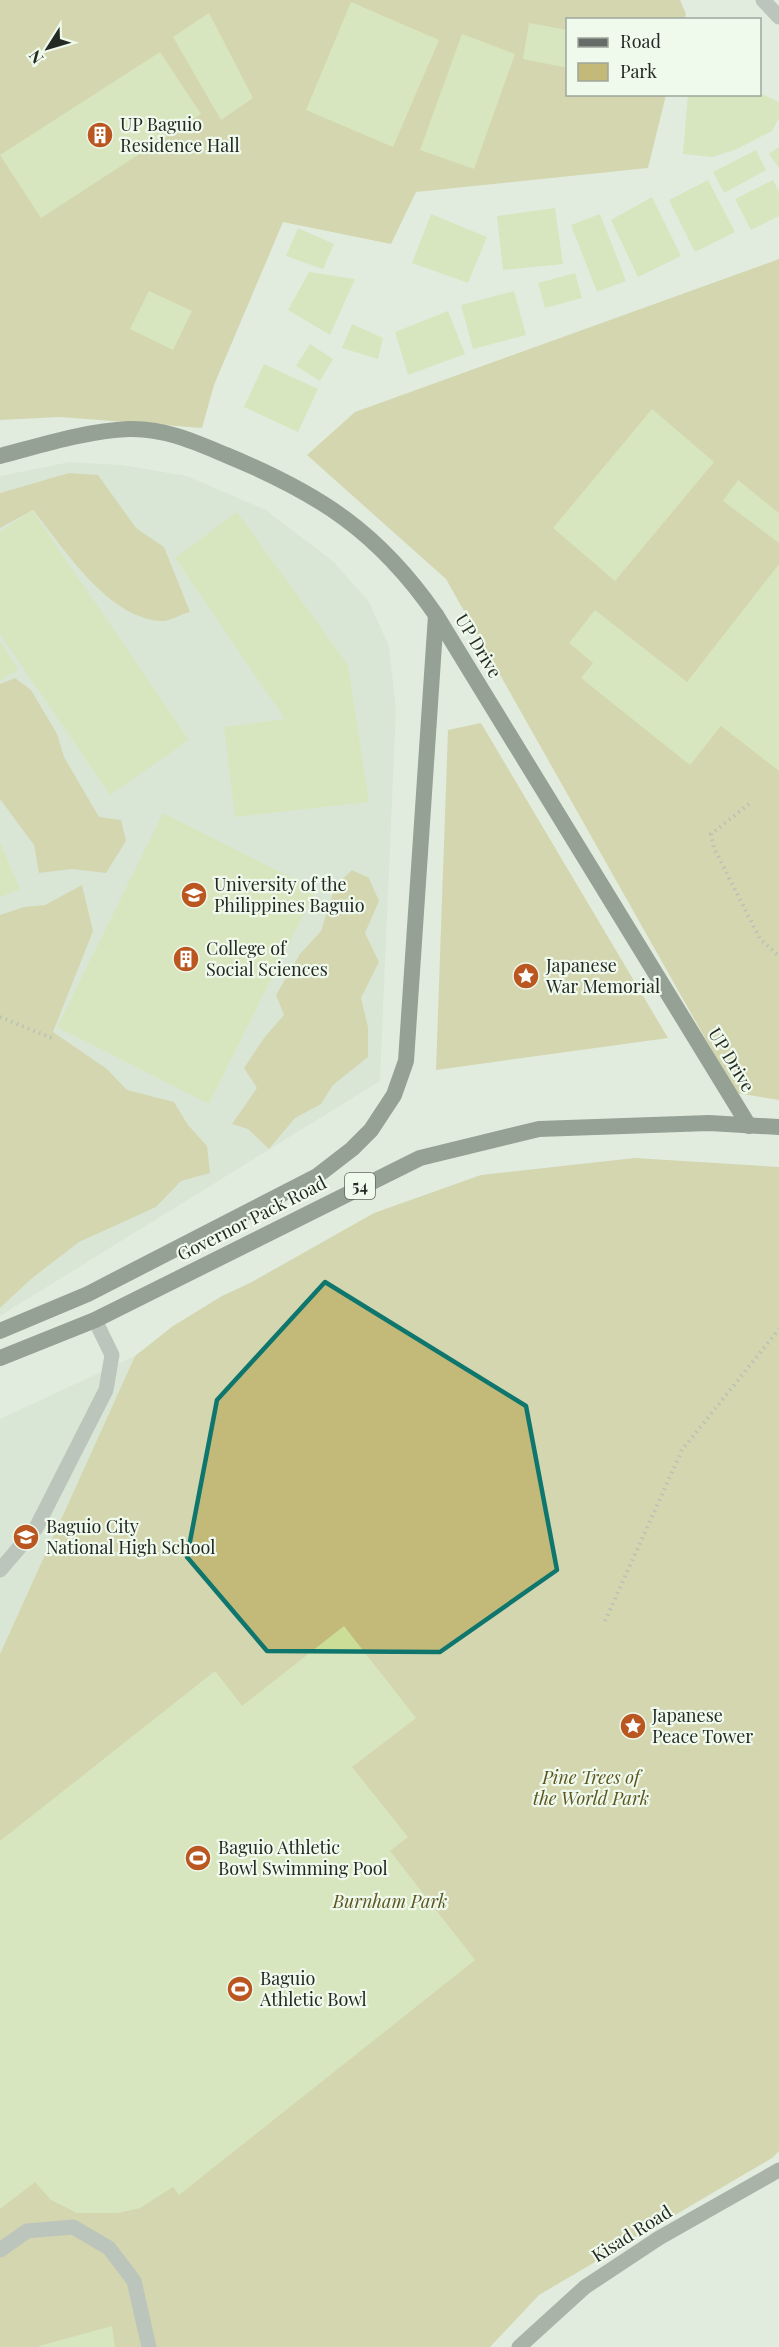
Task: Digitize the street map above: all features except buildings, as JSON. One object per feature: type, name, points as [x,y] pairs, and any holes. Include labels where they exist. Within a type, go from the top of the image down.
[{"type":"highway","name":"UP Drive","points":[[0,456],[77,436],[130,429],[160,432],[189,439],[311,494],[371,538],[411,578],[436,615],[748,1126]]},
{"type":"highway","points":[[0,1331],[88,1294],[317,1176],[352,1149],[385,1111],[401,1080],[406,1061],[436,615]]},
{"type":"highway","name":"Governor Pack Road","points":[[0,1358],[94,1320],[420,1158],[539,1129],[709,1123],[779,1127]]},
{"type":"main road","name":"Kisad Road","points":[[519,2347],[585,2287],[659,2238],[779,2170]]},
{"type":"street","points":[[763,0],[779,17]]},
{"type":"street","points":[[0,1570],[36,1528],[106,1390],[112,1355],[94,1320]]},
{"type":"street","points":[[0,2250],[27,2231],[73,2227],[109,2248],[134,2281],[149,2347]]},
{"type":"path","points":[[749,804],[711,834],[714,848],[760,939],[779,956]]},
{"type":"path","points":[[0,1017],[52,1038]]},
{"type":"path","points":[[605,1621],[682,1450],[779,1329]]},
{"type":"highlighted area","points":[[325,1282],[526,1406],[557,1570],[440,1652],[267,1651],[187,1557],[217,1400]]},
{"type":"shaded area","name":"University of the Philippines Baguio","points":[[69,462],[122,465],[187,476],[266,510],[334,562],[369,602],[389,646],[396,710],[380,1081],[0,1316],[0,476]]},
{"type":"shaded area","name":"Baguio City National High School","points":[[135,1356],[0,1654],[0,1419]]},
{"type":"green space","points":[[0,0],[680,0],[686,14],[684,18],[566,18],[566,96],[666,96],[648,168],[416,192],[391,244],[283,222],[214,385],[202,428],[60,417],[0,420]]},
{"type":"green space","points":[[779,259],[779,1100],[736,1093],[446,579],[307,455],[355,412]]},
{"type":"green space","points":[[69,473],[98,475],[136,528],[164,547],[190,612],[164,621],[144,618],[125,609],[90,580],[33,510],[0,528],[0,493]]},
{"type":"green space","points":[[15,678],[31,690],[57,734],[64,757],[99,817],[121,820],[126,841],[106,873],[72,869],[39,873],[34,845],[0,799],[0,684]]},
{"type":"green space","points":[[481,723],[668,1038],[436,1070],[448,730]]},
{"type":"green space","points":[[352,870],[369,878],[379,901],[365,933],[379,962],[361,998],[368,1027],[368,1057],[333,1085],[321,1104],[295,1118],[269,1149],[248,1129],[232,1124],[257,1088],[244,1068],[264,1038],[284,1015],[276,995],[300,954],[321,931],[335,886]]},
{"type":"green space","points":[[82,885],[93,931],[53,1032],[107,1069],[127,1090],[174,1102],[188,1125],[207,1146],[210,1173],[181,1181],[156,1207],[79,1242],[31,1279],[0,1308],[0,915],[24,907],[45,905]]},
{"type":"green space","name":"Burnham Park","points":[[635,1158],[779,1167],[779,2151],[772,2158],[539,2295],[490,2347],[0,2347],[0,1654],[135,1356],[173,1326],[222,1296],[250,1283],[374,1213],[481,1175]]},
{"type":"place","name":"UP Baguio Residence Hall","points":[[100,135]]},
{"type":"place","name":"University of the Philippines Baguio","points":[[194,895]]},
{"type":"place","name":"College of Social Sciences","points":[[186,959]]},
{"type":"place","name":"Japanese War Memorial","points":[[526,976]]},
{"type":"place","name":"Baguio City National High School","points":[[26,1537]]},
{"type":"place","name":"Japanese Peace Tower","points":[[633,1726]]},
{"type":"place","name":"Baguio Athletic Bowl Swimming Pool","points":[[198,1858]]},
{"type":"place","name":"Baguio Athletic Bowl","points":[[240,1989]]},
{"type":"park label","name":"Pine Trees of the World Park","points":[[591,1788]]}]
